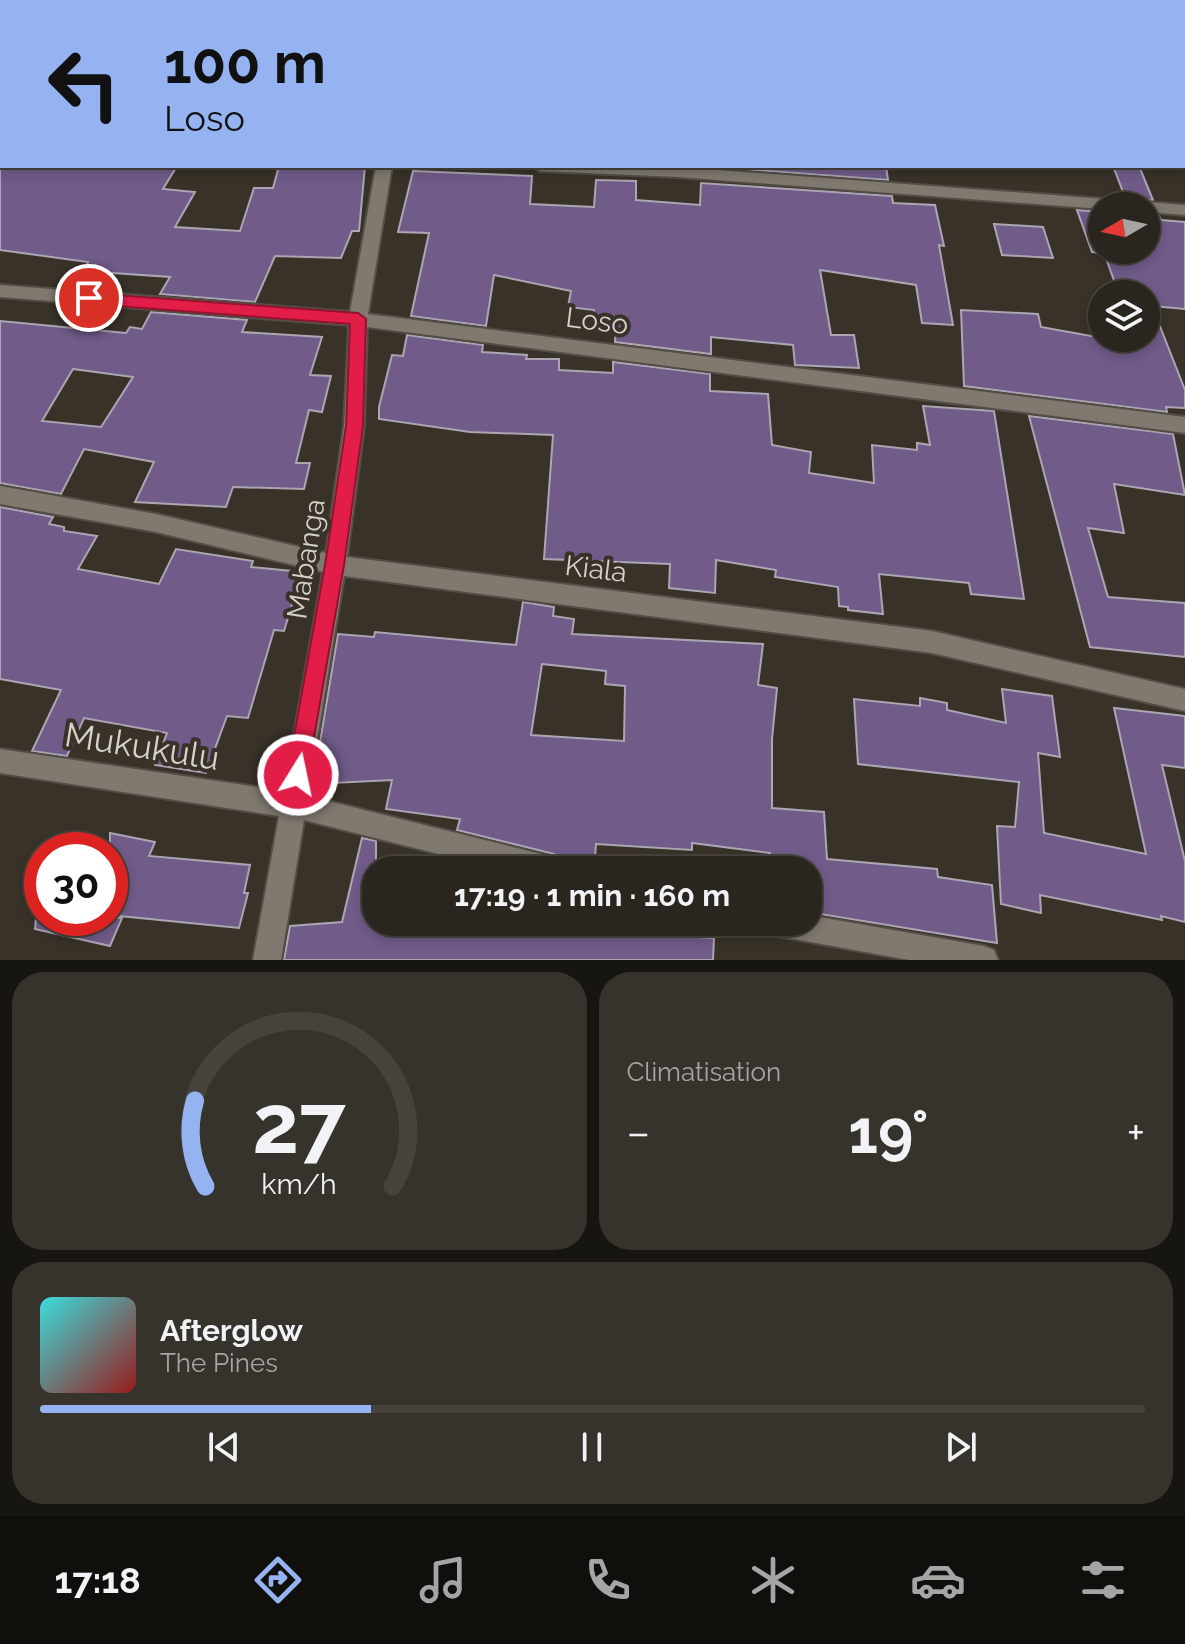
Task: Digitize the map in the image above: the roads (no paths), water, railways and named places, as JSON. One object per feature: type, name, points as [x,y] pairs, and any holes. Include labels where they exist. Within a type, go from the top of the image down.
[{"type":"street","name":"Mabanga","points":[[267,960],[335,565],[354,426],[358,319],[384,168]]},
{"type":"street","points":[[586,168],[1088,203]]},
{"type":"street","points":[[1160,208],[1185,210]]},
{"type":"street","name":"Loso","points":[[0,291],[358,319],[1185,425]]},
{"type":"street","name":"Kiala","points":[[0,495],[156,523],[335,565],[932,642],[1185,700]]},
{"type":"street","name":"Mukukulu","points":[[0,761],[292,805],[497,856]]},
{"type":"street","points":[[822,931],[984,960]]}]
